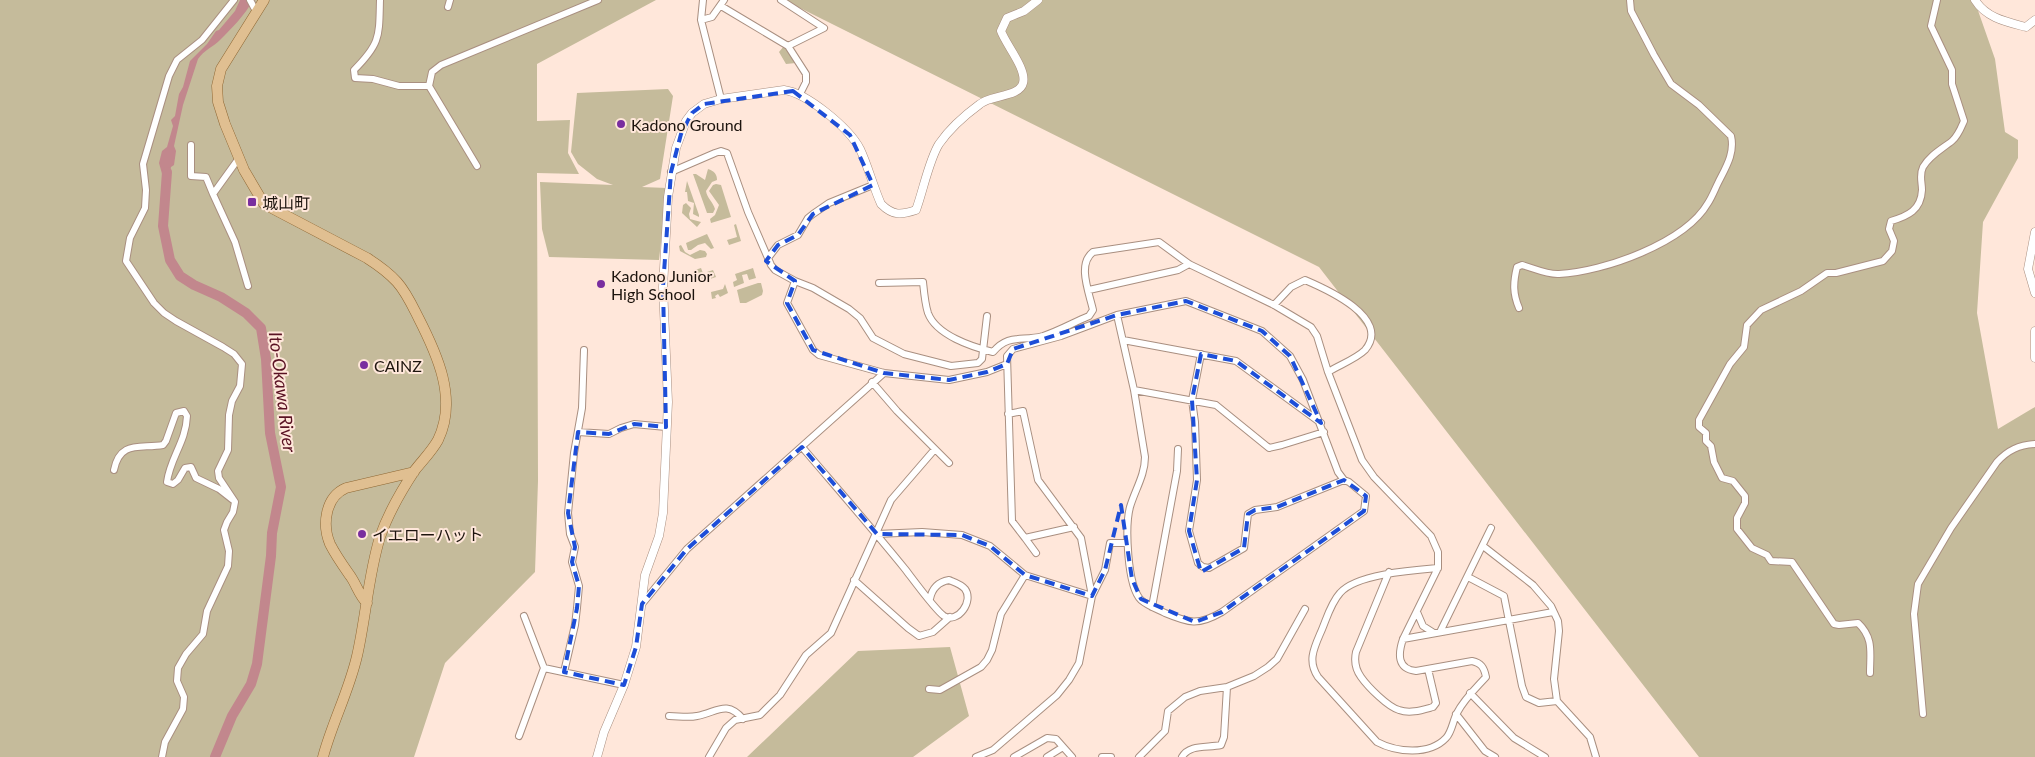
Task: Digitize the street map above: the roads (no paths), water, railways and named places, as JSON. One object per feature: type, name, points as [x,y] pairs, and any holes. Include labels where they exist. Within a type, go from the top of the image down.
[{"type":"main road","points":[[264,0],[221,70],[216,86],[218,102],[239,158],[255,192],[264,204],[384,268],[406,294],[430,339],[441,368],[445,386],[442,425],[438,440],[414,472],[386,521],[375,559],[356,658],[323,757]]},
{"type":"main road","points":[[367,603],[360,597],[327,536],[328,511],[331,498],[337,492],[346,488],[414,472]]},
{"type":"street","points":[[162,757],[165,742],[183,709],[184,697],[177,681],[178,668],[186,654],[203,634],[207,611],[228,566],[228,551],[224,530],[234,512],[235,502],[220,478],[218,471],[228,450],[229,414],[232,401],[240,386],[242,364],[234,354],[223,346],[176,322],[164,312],[154,303],[126,261],[130,238],[145,208],[146,190],[143,164],[169,76],[177,60],[202,40],[234,0]]},
{"type":"street","points":[[250,0],[257,13]]},
{"type":"street","points":[[380,0],[380,26],[377,42],[366,58],[354,70],[355,78],[373,79],[398,86],[429,86]]},
{"type":"street","points":[[477,166],[429,86],[432,72],[441,65],[598,0]]},
{"type":"street","points":[[703,0],[702,20],[721,99]]},
{"type":"street","points":[[781,0],[824,28],[788,46]]},
{"type":"street","points":[[597,757],[604,732],[624,685],[636,647],[645,576],[659,536],[663,513],[668,402],[663,287],[671,172],[680,134],[692,112],[704,104],[721,99],[784,90],[800,94],[850,135],[860,149],[873,184],[882,204],[887,210],[901,214],[916,210],[938,145],[956,125],[984,100],[1014,92],[1021,88],[1024,73],[1001,31],[1007,18],[1024,11],[1038,0]]},
{"type":"street","points":[[1519,308],[1514,296],[1514,281],[1517,268],[1522,265],[1558,274],[1583,270],[1633,257],[1672,237],[1693,220],[1708,204],[1732,155],[1731,136],[1699,105],[1671,84],[1631,11],[1630,0]]},
{"type":"street","points":[[1870,673],[1871,641],[1865,629],[1858,623],[1834,624],[1792,562],[1771,561],[1767,555],[1752,548],[1737,528],[1737,518],[1745,503],[1745,496],[1733,481],[1722,478],[1714,462],[1711,446],[1706,442],[1706,434],[1699,427],[1699,420],[1730,364],[1744,348],[1747,325],[1761,310],[1801,291],[1827,273],[1836,273],[1883,261],[1892,251],[1894,241],[1889,229],[1891,221],[1908,216],[1917,206],[1922,191],[1920,175],[1923,166],[1941,147],[1952,141],[1960,132],[1964,121],[1952,84],[1952,70],[1931,26],[1937,0]]},
{"type":"street","points":[[1975,0],[1983,11],[2015,24],[2026,27],[2035,20]]},
{"type":"street","points":[[702,20],[712,17],[722,3],[788,46],[806,74],[806,82],[800,94]]},
{"type":"street","points":[[191,144],[192,176],[206,177],[235,242],[248,286]]},
{"type":"street","points":[[671,172],[714,153],[721,151],[727,153],[748,212],[770,265],[775,270],[813,288],[849,309],[860,318],[873,338],[904,354],[951,366],[978,363],[982,359],[987,316]]},
{"type":"street","points":[[213,194],[239,158]]},
{"type":"street","points":[[768,258],[778,245],[798,235],[808,218],[813,214],[829,204],[873,184]]},
{"type":"street","points":[[2035,232],[2028,269],[2035,293]]},
{"type":"street","points":[[879,283],[923,282],[928,313],[932,321],[943,333],[983,350],[993,352],[1003,342],[1041,336],[1089,316],[1093,310],[1085,266],[1087,257],[1093,252],[1159,242],[1189,264],[1274,305],[1311,327],[1317,336],[1328,372],[1362,460],[1374,477],[1431,536],[1438,552],[1438,568],[1403,639],[1399,655],[1404,667],[1416,671],[1472,661],[1479,662],[1484,668],[1486,677],[1470,693],[1456,714],[1447,737],[1433,746],[1402,751],[1389,748],[1377,742],[1313,670],[1311,665],[1314,648],[1339,594],[1348,586],[1389,572],[1438,568]]},
{"type":"street","points":[[1089,290],[1178,270],[1189,264]]},
{"type":"street","points":[[1274,305],[1291,287],[1306,280],[1339,296],[1367,320],[1371,330],[1368,345],[1363,352],[1328,372]]},
{"type":"street","points":[[795,281],[787,303],[813,350],[819,355],[884,373],[949,380],[987,372],[1007,364]]},
{"type":"street","points":[[1036,553],[1012,521],[1007,356],[1012,349],[1061,336],[1117,315],[1186,301],[1262,332],[1290,356],[1321,424],[1338,472],[1344,480],[1366,496],[1364,511],[1222,612],[1206,621],[1184,621],[1141,600],[1132,579],[1127,543],[1130,508],[1145,467],[1145,457],[1134,390],[1117,315]]},
{"type":"street","points":[[2035,332],[2035,358]]},
{"type":"street","points":[[1123,340],[1236,361],[1321,424]]},
{"type":"street","points":[[564,672],[575,625],[579,586],[572,562],[574,547],[570,534],[568,512],[574,453],[582,408],[584,350]]},
{"type":"street","points":[[1201,354],[1192,400],[1195,422],[1197,480],[1189,531],[1198,563],[1203,567],[1209,568],[1244,548],[1248,514],[1255,510],[1277,507],[1344,480]]},
{"type":"street","points":[[642,604],[687,549],[884,373]]},
{"type":"street","points":[[872,382],[949,463]]},
{"type":"street","points":[[1134,390],[1216,405],[1269,448],[1324,432]]},
{"type":"street","points":[[114,470],[117,459],[128,449],[136,446],[163,445],[176,413],[184,411],[188,416],[187,425],[180,447],[168,470],[167,482],[173,484],[178,480],[185,468],[190,466],[196,478],[219,489],[235,502]]},
{"type":"street","points":[[1008,414],[1023,411],[1038,480],[1081,538],[1092,596]]},
{"type":"street","points":[[578,432],[609,434],[634,424],[666,427]]},
{"type":"street","points":[[1923,714],[1914,614],[1918,584],[1952,528],[1997,462],[2006,452],[2018,446],[2035,444]]},
{"type":"street","points":[[802,447],[877,534],[943,615],[950,618]]},
{"type":"street","points":[[1152,607],[1177,471],[1178,448]]},
{"type":"street","points":[[709,757],[726,728],[735,720],[760,715],[770,706],[780,695],[806,655],[831,633],[891,500],[934,449]]},
{"type":"street","points":[[1025,538],[1074,527]]},
{"type":"street","points":[[1437,632],[1468,577],[1491,528]]},
{"type":"street","points":[[877,534],[922,532],[962,535],[990,546],[1025,574],[1092,596]]},
{"type":"street","points":[[976,757],[993,750],[1057,695],[1070,680],[1079,663],[1092,596],[1105,570],[1110,543],[1127,543]]},
{"type":"street","points":[[1483,546],[1533,585],[1558,621],[1559,631],[1554,679],[1557,701],[1590,737],[1596,757]]},
{"type":"street","points":[[1389,572],[1356,652],[1354,659],[1356,666],[1361,677],[1390,706],[1406,712],[1434,707],[1436,702],[1428,669]]},
{"type":"street","points":[[929,689],[940,690],[981,667],[987,660],[992,650],[1001,614],[1025,574]]},
{"type":"street","points":[[1468,577],[1504,596],[1522,686],[1526,697],[1539,703],[1557,701]]},
{"type":"street","points":[[854,580],[919,636],[933,632],[950,618],[958,615],[965,608],[968,597],[965,589],[949,580],[940,582],[931,592],[930,599]]},
{"type":"street","points":[[1139,757],[1165,731],[1168,711],[1185,697],[1200,691],[1227,688],[1254,676],[1276,659],[1305,609]]},
{"type":"street","points":[[1417,612],[1423,626],[1437,632]]},
{"type":"street","points":[[1403,639],[1553,612]]},
{"type":"street","points":[[520,736],[544,668],[524,616]]},
{"type":"street","points":[[544,668],[624,685]]},
{"type":"street","points":[[1182,757],[1185,752],[1195,748],[1221,745],[1224,737],[1227,688]]},
{"type":"street","points":[[1470,693],[1514,738],[1545,757]]},
{"type":"street","points":[[669,716],[697,716],[729,708],[736,710],[743,719]]},
{"type":"street","points":[[1456,714],[1484,754],[1495,757]]},
{"type":"street","points":[[1014,757],[1047,738],[1056,739],[1072,757]]},
{"type":"street","points":[[1047,757],[1063,747]]},
{"type":"street","points":[[1102,757],[1111,757]]},
{"type":"waterway","name":"Ito-Okawa River","points":[[167,172],[163,226],[170,260],[180,276],[194,285],[221,297],[246,313],[261,328],[266,359],[270,433],[281,487],[272,533],[271,556],[257,664],[251,684],[232,716],[215,757]]},
{"type":"place","name":"Kadono Ground","points":[[621,124]]},
{"type":"place","name":"城山町","points":[[252,202]]},
{"type":"place","name":"Kadono Junior High School","points":[[601,284]]},
{"type":"place","name":"CAINZ","points":[[364,365]]},
{"type":"place","name":"イエローハット","points":[[362,534]]}]
